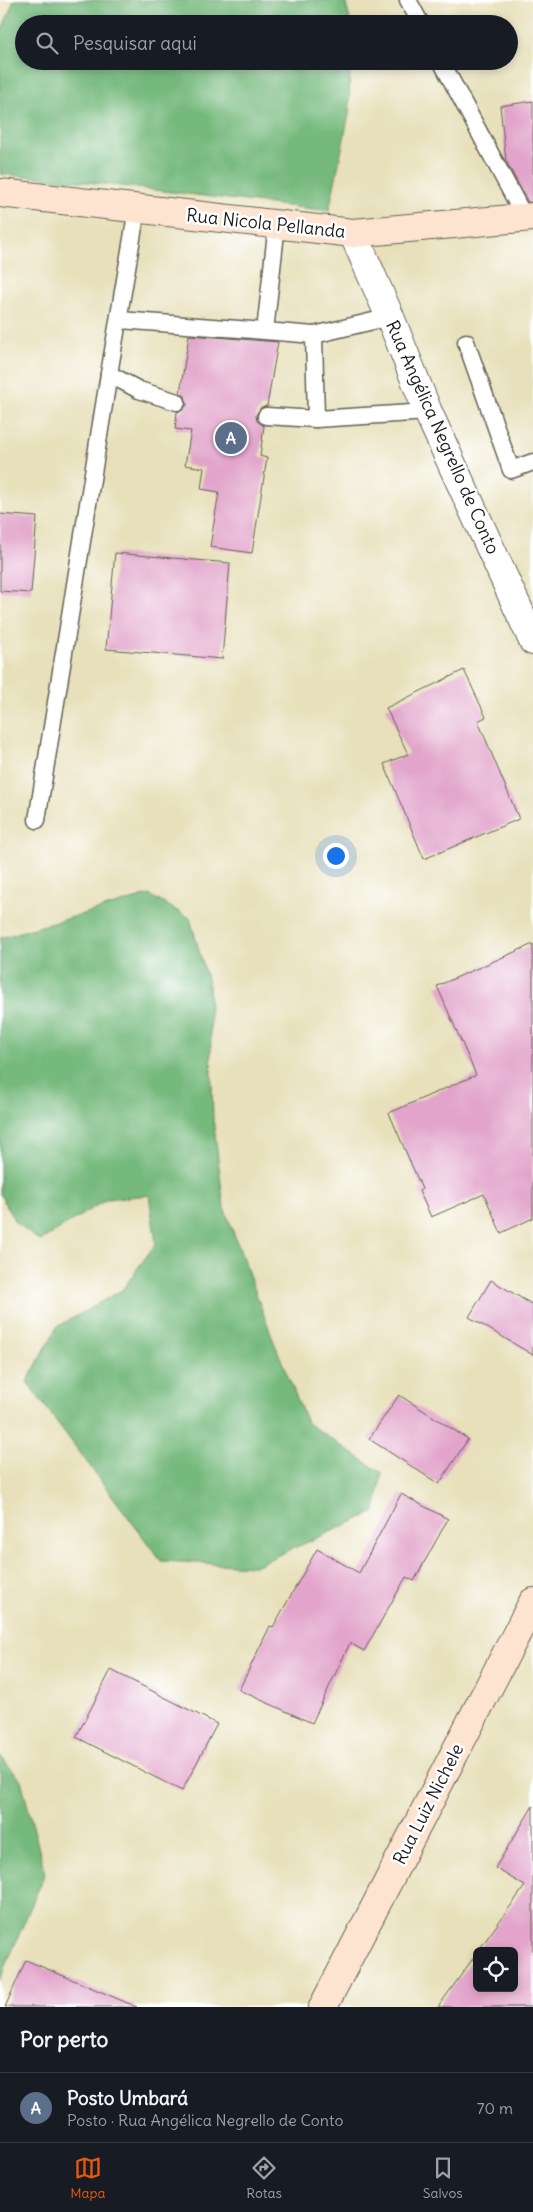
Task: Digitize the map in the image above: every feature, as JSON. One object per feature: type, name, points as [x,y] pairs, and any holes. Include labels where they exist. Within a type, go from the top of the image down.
[{"type":"main road","name":"Rua Nicola Pellanda","points":[[0,193],[352,233],[529,217]]},
{"type":"main road","name":"Rua Luiz Nichele","points":[[323,2007],[533,1602]]},
{"type":"street","name":"Rua Angélica Negrello de Conto","points":[[352,233],[390,318],[428,412],[533,641]]},
{"type":"lane","points":[[408,0],[416,15]]},
{"type":"lane","points":[[446,70],[529,217]]},
{"type":"lane","points":[[37,820],[137,209]]},
{"type":"lane","points":[[265,331],[277,224]]},
{"type":"lane","points":[[120,320],[314,336],[390,318]]},
{"type":"lane","points":[[314,336],[316,419]]},
{"type":"lane","points":[[466,342],[511,470],[533,462]]},
{"type":"lane","points":[[109,374],[139,390],[177,402]]},
{"type":"lane","points":[[266,416],[316,419],[428,412]]},
{"type":"green space","points":[[14,0],[345,0],[349,15],[15,15],[15,70],[350,70],[349,114],[329,211],[79,181],[0,174],[0,35]]},
{"type":"green space","points":[[149,895],[190,918],[209,986],[213,1118],[224,1207],[274,1342],[307,1423],[382,1473],[375,1512],[254,1566],[161,1561],[27,1382],[57,1327],[122,1290],[156,1243],[149,1195],[107,1199],[40,1241],[15,1222],[0,1194],[0,938]]},
{"type":"green space","points":[[0,1756],[21,1780],[45,1873],[0,1980]]},
{"type":"building","points":[[533,101],[533,202],[528,202],[506,161],[500,106]]},
{"type":"building","points":[[189,335],[278,342],[267,406],[261,407],[256,415],[257,421],[264,426],[260,456],[267,458],[252,553],[210,547],[219,492],[201,489],[204,468],[185,465],[191,431],[175,429],[177,412],[183,410],[187,405],[185,396],[180,393]]},
{"type":"building","points":[[0,514],[37,517],[31,593],[0,591]]},
{"type":"building","points":[[115,553],[230,563],[222,659],[106,649]]},
{"type":"building","points":[[464,670],[486,717],[478,721],[519,819],[424,859],[384,764],[408,754],[386,708]]},
{"type":"building","points":[[533,944],[533,1218],[501,1233],[484,1194],[431,1217],[419,1191],[422,1189],[389,1113],[476,1075],[437,986]]},
{"type":"building","points":[[491,1280],[533,1305],[533,1355],[469,1317]]},
{"type":"building","points":[[399,1395],[468,1439],[439,1484],[369,1439]]},
{"type":"building","points":[[401,1494],[448,1519],[414,1581],[406,1577],[364,1651],[350,1643],[312,1723],[239,1690],[270,1626],[273,1627],[317,1549],[359,1573]]},
{"type":"building","points":[[111,1670],[217,1724],[182,1791],[76,1737]]},
{"type":"building","points":[[533,1806],[533,2007],[438,2007],[473,1959],[473,1992],[518,1992],[518,1947],[481,1947],[525,1886],[495,1868]]},
{"type":"building","points":[[26,1960],[137,2007],[5,2007]]},
{"type":"place","name":"Posto Umbará","points":[[231,438]]}]
